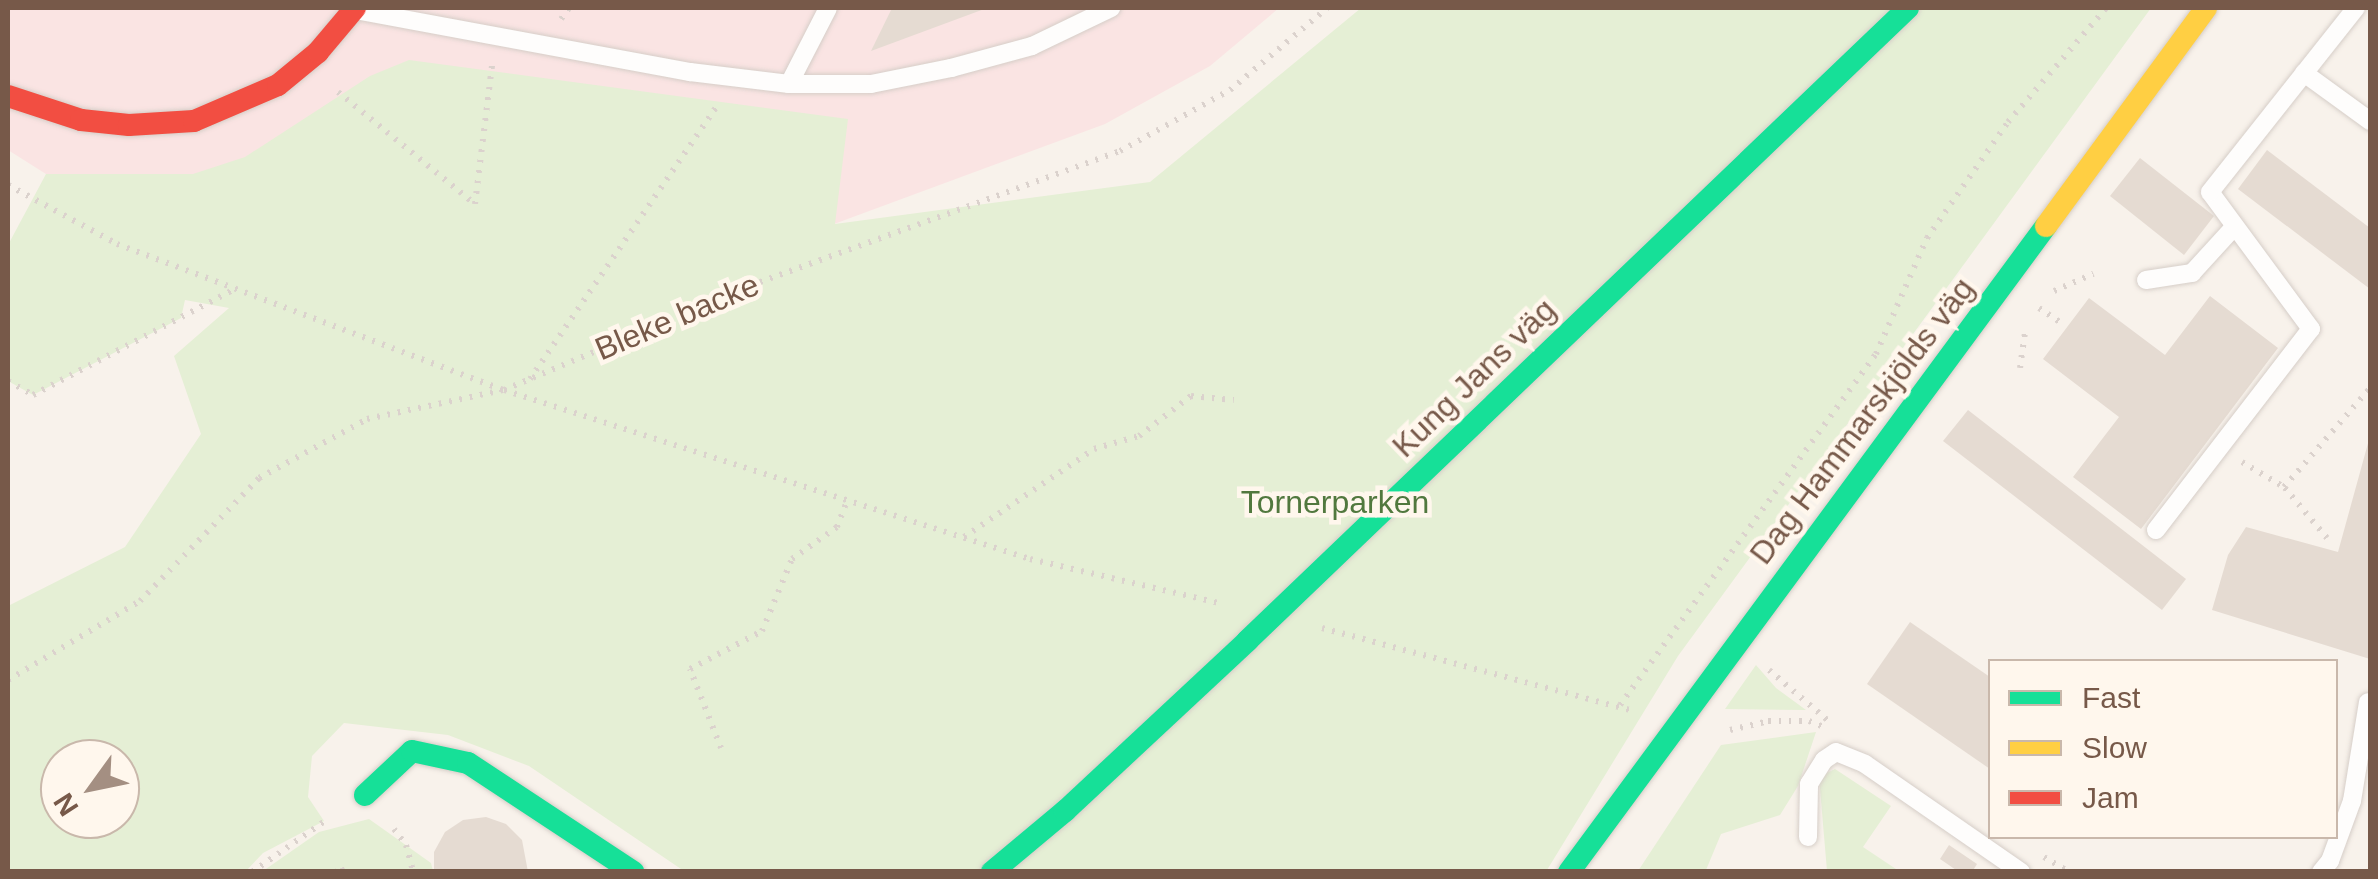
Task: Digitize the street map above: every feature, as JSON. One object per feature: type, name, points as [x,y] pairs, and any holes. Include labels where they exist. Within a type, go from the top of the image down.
[{"type":"street","name":"Kung Jans väg","points":[[992,872],[1065,812],[1274,615],[1908,8]]},
{"type":"street","name":"Dag Hammarskjölds väg","points":[[1569,872],[2206,8]]},
{"type":"street","points":[[8,96],[81,120],[130,125],[194,120],[278,85],[318,52],[355,9]]},
{"type":"street","points":[[365,795],[412,751],[468,763],[633,872]]},
{"type":"lane","points":[[789,84],[828,8]]},
{"type":"lane","points":[[355,9],[690,72],[789,84],[872,84],[1032,46],[1111,8]]},
{"type":"lane","points":[[2156,530],[2311,329],[2210,192],[2356,8]]},
{"type":"lane","points":[[2304,73],[2370,120]]},
{"type":"lane","points":[[2146,280],[2192,272],[2234,227]]},
{"type":"lane","points":[[2338,834],[2352,801],[2368,702]]},
{"type":"lane","points":[[1808,837],[1809,784],[1824,760],[1836,752],[1865,764],[2021,872]]},
{"type":"lane","points":[[2322,872],[2336,839]]},
{"type":"path","points":[[560,20],[569,8]]},
{"type":"path","name":"Bleke backe","points":[[8,680],[140,601],[260,478],[367,419],[504,390],[760,282],[1120,151],[1230,90],[1328,8]]},
{"type":"path","points":[[1620,706],[1876,354],[1927,238],[2008,122],[2106,8]]},
{"type":"path","points":[[329,85],[476,204],[492,61]]},
{"type":"path","points":[[529,380],[726,93]]},
{"type":"path","points":[[8,185],[117,244],[504,390],[1030,559],[1274,615],[1620,706],[1673,726]]},
{"type":"path","points":[[2062,324],[2030,302],[2093,274]]},
{"type":"path","points":[[8,382],[33,395],[234,290]]},
{"type":"path","points":[[2284,487],[2370,388]]},
{"type":"path","points":[[964,537],[1094,449],[1139,436],[1191,396],[1234,400]]},
{"type":"path","points":[[2220,448],[2284,487],[2327,538]]},
{"type":"path","points":[[721,748],[690,669],[762,631],[792,559],[838,527],[848,499]]},
{"type":"path","points":[[1760,661],[1834,726]]},
{"type":"path","points":[[252,872],[365,795]]},
{"type":"path","points":[[406,845],[413,872]]},
{"type":"path","points":[[336,872],[341,868],[343,872]]},
{"type":"shaded area","points":[[8,8],[1279,8],[1210,66],[1105,124],[834,224],[46,174],[8,150]]},
{"type":"green space","name":"Tornerparken","points":[[1361,8],[2151,8],[1678,656],[1547,870],[684,871],[529,766],[448,735],[344,723],[312,756],[308,797],[324,821],[263,853],[246,871],[8,872],[8,606],[125,547],[201,434],[174,356],[229,308],[185,300],[181,318],[33,395],[8,381],[8,245],[46,174],[193,174],[245,157],[370,76],[409,60],[848,119],[835,224],[1150,182]]},
{"type":"green space","points":[[1756,665],[1776,688],[1806,710],[1725,709]]},
{"type":"green space","points":[[1816,732],[1798,786],[1780,815],[1721,834],[1706,870],[1638,871],[1721,745]]},
{"type":"green space","points":[[1835,769],[1891,806],[1863,847],[1899,871],[1827,871],[1819,777]]},
{"type":"green space","points":[[369,819],[431,863],[433,871],[263,871],[319,832]]},
{"type":"building","points":[[892,8],[987,8],[871,51]]},
{"type":"building","points":[[2267,150],[2370,228],[2370,289],[2238,189]]},
{"type":"building","points":[[2140,158],[2214,216],[2184,255],[2110,196]]},
{"type":"building","points":[[2210,296],[2278,348],[2141,529],[2073,477],[2119,417],[2043,359],[2089,298],[2165,355]]},
{"type":"building","points":[[1968,410],[2186,579],[2162,610],[1943,441]]},
{"type":"building","points":[[2370,436],[2370,659],[2212,610],[2228,555],[2246,527],[2338,552]]},
{"type":"building","points":[[1910,622],[1988,676],[1988,768],[1867,684]]},
{"type":"building","points":[[486,817],[506,824],[522,840],[528,872],[434,872],[434,852],[445,832],[463,820]]},
{"type":"building","points":[[1949,845],[1977,864],[1972,872],[1959,872],[1940,859]]},
{"type":"traffic: fast","points":[[992,872],[1065,811],[1247,641],[1908,8]]},
{"type":"traffic: fast","points":[[1569,872],[2046,226]]},
{"type":"traffic: fast","points":[[365,795],[412,751],[468,763],[633,872]]},
{"type":"traffic: slow","points":[[2046,226],[2206,8]]},
{"type":"traffic: jam","points":[[8,96],[81,120],[129,125],[194,121],[278,85],[318,52],[355,8]]}]
